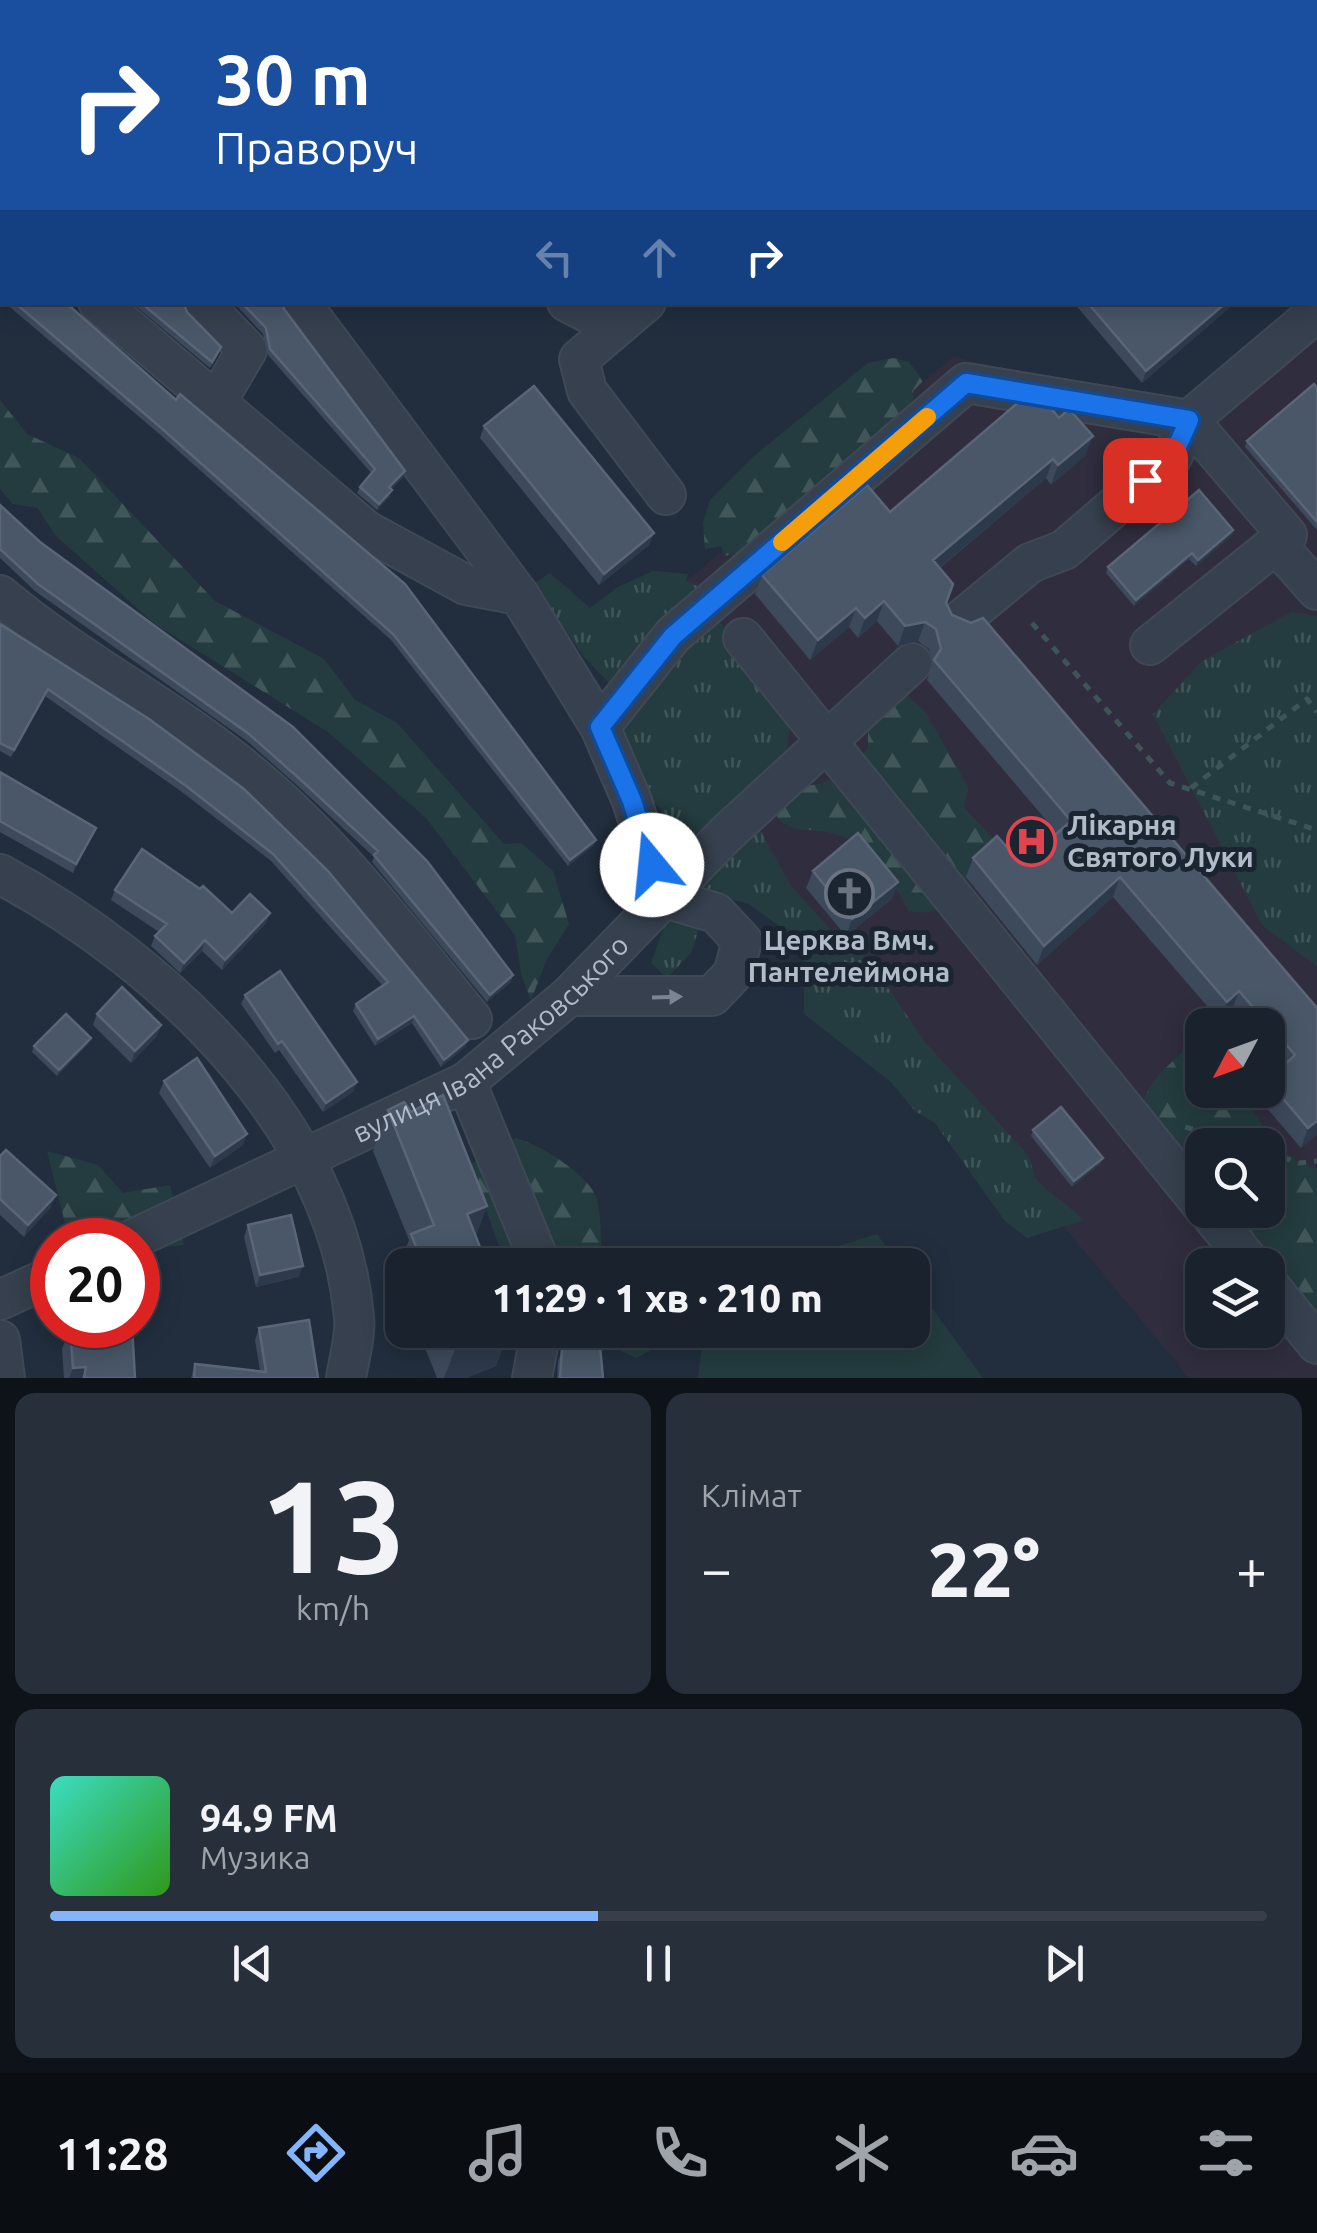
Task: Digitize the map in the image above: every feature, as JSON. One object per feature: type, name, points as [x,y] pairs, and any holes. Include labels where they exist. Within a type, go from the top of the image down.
[{"type":"street","points":[[102,305],[367,531],[466,585],[519,596]]},
{"type":"street","points":[[204,305],[247,350],[217,401]]},
{"type":"street","points":[[302,305],[519,596],[600,727],[632,801],[662,897],[716,913],[742,941],[734,974],[712,996],[569,996]]},
{"type":"street","points":[[572,305],[616,328]]},
{"type":"street","points":[[643,305],[579,359],[587,391],[666,495]]},
{"type":"street","points":[[961,620],[1030,563],[1064,550],[1172,458],[1189,420],[1317,312]]},
{"type":"street","points":[[600,727],[673,636],[966,383],[1189,420],[1287,535],[1150,645]]},
{"type":"street","points":[[1276,544],[1317,590]]},
{"type":"street","points":[[0,596],[236,764],[306,824],[358,877],[472,1020]]},
{"type":"street","points":[[742,638],[824,744],[1185,1184]]},
{"type":"street","name":"вулиця Івана Раковського","points":[[160,1227],[466,1082],[569,996],[726,834],[912,663]]},
{"type":"street","points":[[0,874],[103,937],[174,996],[218,1040],[305,1160],[336,1239],[354,1320],[346,1378]]},
{"type":"street","points":[[466,1082],[534,1248]]},
{"type":"street","points":[[1221,1228],[1238,1248]]},
{"type":"street","points":[[0,1300],[30,1286]]},
{"type":"street","points":[[1285,1305],[1317,1344]]},
{"type":"street","points":[[0,1340],[4,1378]]},
{"type":"street","points":[[532,1378],[538,1348]]},
{"type":"path","points":[[1032,623],[1170,783],[1317,830]]},
{"type":"path","points":[[1189,789],[1307,699],[1317,712]]},
{"type":"path","points":[[1285,1158],[1298,1163],[1317,1160]]},
{"type":"shaded area","name":"Лікарня Святого Луки","points":[[1306,305],[1317,305],[1317,1378],[1189,1378],[595,658],[953,357],[1185,408]]},
{"type":"green space","points":[[893,358],[909,362],[923,381],[913,391],[913,413],[829,473],[752,549],[725,556],[721,546],[705,549],[703,523],[710,500],[753,457],[868,363]]},
{"type":"green space","points":[[0,400],[27,434],[79,458],[215,601],[324,659],[355,700],[397,723],[504,844],[521,843],[553,871],[569,924],[547,959],[531,1000],[522,977],[515,935],[426,818],[328,732],[155,624],[55,535],[38,508],[13,504],[0,489]]},
{"type":"green space","points":[[653,571],[688,574],[686,581],[696,585],[789,727],[784,787],[762,811],[760,830],[791,886],[831,930],[868,958],[924,1041],[1028,1155],[1037,1181],[1084,1220],[1027,1238],[1005,1221],[935,1123],[915,1111],[891,1082],[804,1014],[804,955],[782,928],[749,904],[728,898],[706,907],[691,953],[667,978],[651,963],[676,893],[702,862],[618,757],[625,699],[584,657],[534,584],[550,573],[590,608],[618,587]]},
{"type":"green space","points":[[1292,612],[1317,616],[1317,966],[1262,925],[1153,714],[1203,660]]},
{"type":"green space","points":[[896,685],[926,713],[968,787],[964,808],[1007,853],[1006,836],[1020,863],[980,871],[936,911],[908,911],[877,861],[854,843],[827,832],[794,828],[777,817],[791,791],[836,777],[868,749],[868,717]]},
{"type":"green space","points":[[1185,1050],[1185,1108],[1250,1108],[1265,1128],[1185,1128],[1185,1195],[1140,1137],[1146,1094]]},
{"type":"green space","points":[[515,1138],[563,1162],[593,1191],[599,1208],[602,1248],[500,1248],[470,1165]]},
{"type":"green space","points":[[47,1151],[98,1165],[123,1193],[170,1185],[184,1245],[160,1248],[160,1218],[64,1218]]},
{"type":"green space","points":[[1285,1151],[1295,1160],[1317,1168],[1317,1363],[1285,1323],[1285,1248],[1226,1248],[1210,1228],[1285,1228]]},
{"type":"green space","points":[[877,1234],[887,1248],[832,1248]]},
{"type":"green space","points":[[930,1305],[983,1378],[698,1378],[702,1348],[930,1348]]},
{"type":"green space","points":[[616,1348],[655,1348],[636,1358]]},
{"type":"building","points":[[18,305],[68,305],[176,400],[180,394],[405,584],[596,840],[570,860],[393,634]]},
{"type":"building","points":[[144,305],[184,305],[221,347],[212,362]]},
{"type":"building","points":[[244,305],[283,305],[405,471],[379,504],[360,487],[375,469],[270,349],[266,328]]},
{"type":"building","points":[[1090,305],[1223,305],[1146,371]]},
{"type":"building","points":[[1314,384],[1317,388],[1317,522],[1247,441]]},
{"type":"building","points":[[534,386],[654,533],[604,574],[484,426]]},
{"type":"building","points":[[1027,395],[1042,398],[1059,418],[1069,409],[1093,436],[1058,465],[1053,459],[933,560],[953,584],[946,603],[952,615],[971,623],[983,618],[1317,1008],[1317,1121],[1308,1128],[1285,1101],[1285,1065],[1295,1055],[1285,1044],[1285,1008],[1254,1008],[1239,991],[1227,1002],[1120,877],[1044,946],[973,858],[997,836],[1022,864],[1071,821],[934,660],[941,649],[936,629],[925,622],[905,626],[884,601],[865,618],[856,608],[818,640],[762,575],[867,485],[890,512]]},
{"type":"building","points":[[1199,490],[1233,530],[1198,560],[1192,553],[1136,600],[1108,567]]},
{"type":"building","points":[[0,505],[40,542],[293,727],[427,861],[513,975],[490,995],[374,855],[378,851],[302,781],[249,734],[38,584],[0,549]]},
{"type":"building","points":[[0,624],[149,719],[244,789],[328,871],[468,1040],[444,1060],[414,1016],[378,1039],[356,1004],[388,982],[273,854],[185,785],[48,689],[14,750],[0,743]]},
{"type":"building","points":[[0,772],[96,828],[76,864],[0,821]]},
{"type":"building","name":"Церква Вмч. Пантелеймона","points":[[858,833],[898,882],[852,919],[813,871]]},
{"type":"building","points":[[142,849],[200,889],[203,886],[232,913],[250,894],[270,913],[225,960],[205,940],[184,963],[155,936],[167,924],[115,890]]},
{"type":"building","points":[[280,971],[357,1082],[326,1103],[245,995]]},
{"type":"building","points":[[122,987],[161,1025],[135,1051],[97,1014]]},
{"type":"building","points":[[66,1014],[91,1038],[59,1070],[34,1046]]},
{"type":"building","points":[[197,1058],[247,1134],[215,1156],[164,1081]]},
{"type":"building","points":[[443,1095],[487,1206],[467,1214],[480,1248],[416,1248],[411,1234],[434,1225],[388,1110],[404,1102],[411,1112]]},
{"type":"building","points":[[1061,1107],[1103,1158],[1074,1181],[1033,1130]]},
{"type":"building","points":[[6,1150],[56,1195],[35,1218],[30,1218],[28,1225],[0,1199],[0,1156]]},
{"type":"building","points":[[291,1215],[303,1266],[260,1275],[248,1225]]},
{"type":"building","points":[[309,1320],[318,1378],[194,1378],[195,1364],[266,1372],[259,1328]]},
{"type":"building","points":[[72,1348],[133,1348],[135,1378],[84,1378],[86,1367],[73,1368]]},
{"type":"building","points":[[600,1348],[603,1378],[560,1378],[562,1349]]},
{"type":"slow traffic","points":[[782,542],[927,417]]},
{"type":"place","name":"Лікарня Святого Луки","points":[[1032,841]]},
{"type":"place","name":"Церква Вмч. Пантелеймона","points":[[849,893]]},
{"type":"route","points":[[652,865],[632,801],[600,727],[673,636],[966,383],[1189,420],[1172,458],[1145,480]]}]
